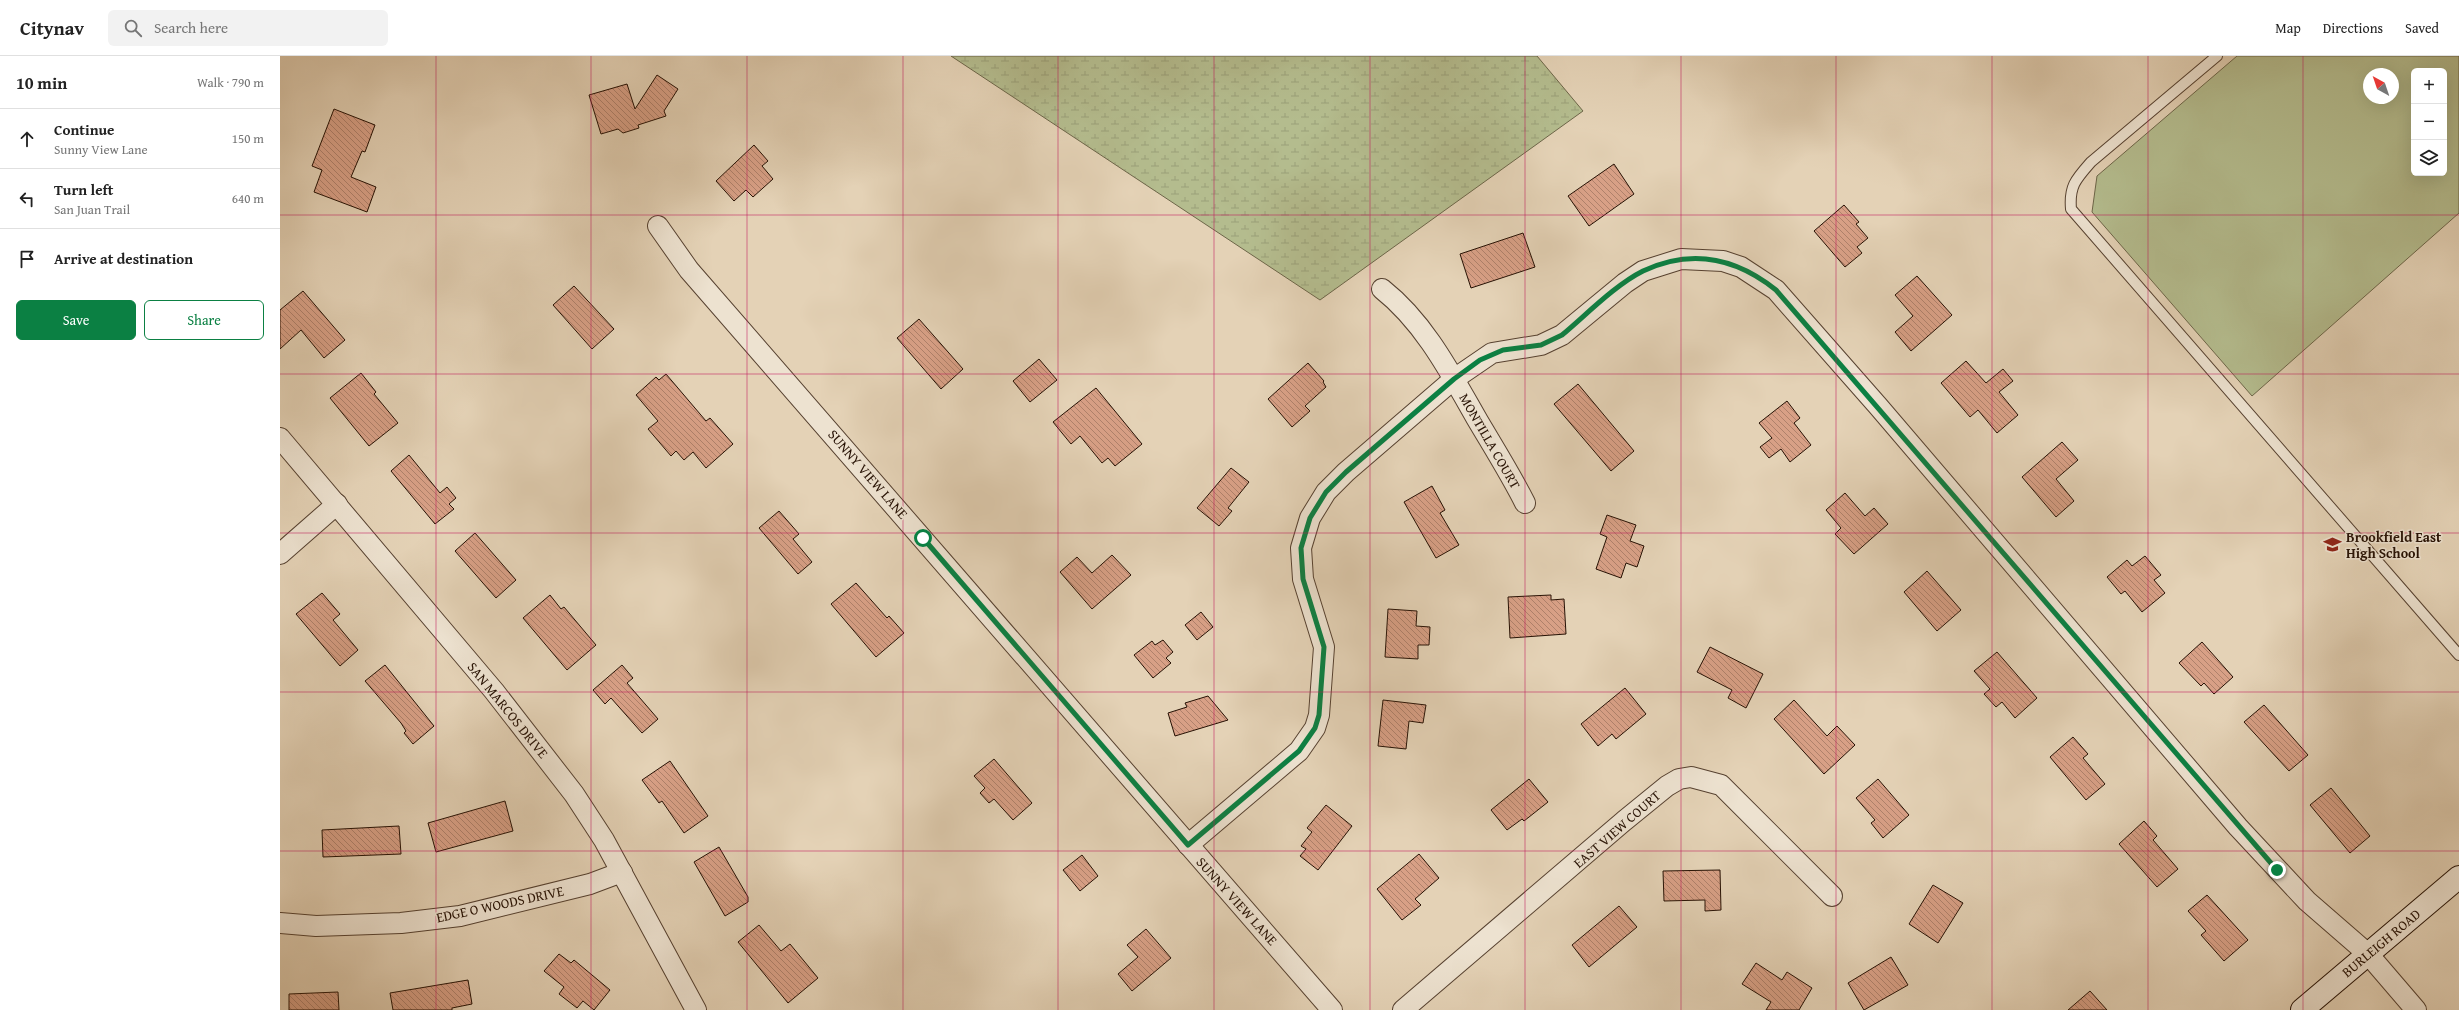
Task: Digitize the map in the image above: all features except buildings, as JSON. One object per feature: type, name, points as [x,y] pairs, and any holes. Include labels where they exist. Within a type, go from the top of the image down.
[{"type":"street","name":"SUNNY VIEW LANE","points":[[658,226],[689,270],[1332,1010]]},
{"type":"street","points":[[1188,845],[1299,751],[1315,728],[1319,715],[1324,647],[1303,579],[1301,564],[1304,533],[1317,504],[1346,472],[1454,379],[1492,354],[1541,345],[1562,335],[1625,283],[1643,271],[1681,259],[1723,261],[1763,280],[1776,290],[1878,406],[2243,833],[2307,901],[2368,954],[2416,1010]]},
{"type":"street","name":"MONTILLA COURT","points":[[1382,289],[1410,315],[1454,379],[1526,503]]},
{"type":"street","name":"SAN MARCOS DRIVE","points":[[280,438],[337,504],[537,745],[578,801],[622,872],[696,1010]]},
{"type":"street","points":[[280,554],[337,504]]},
{"type":"street","name":"EAST VIEW COURT","points":[[1403,1010],[1624,821],[1667,786],[1679,779],[1691,777],[1721,785],[1832,896]]},
{"type":"street","name":"EDGE O WOODS DRIVE","points":[[280,923],[316,926],[378,924],[460,916],[590,884],[622,872]]},
{"type":"street","name":"BURLEIGH ROAD","points":[[2302,1010],[2459,877]]},
{"type":"lane","points":[[2217,56],[2091,162],[2077,178],[2070,193],[2071,209],[2459,655]]},
{"type":"green space","points":[[951,56],[1537,56],[1583,111],[1320,300]]},
{"type":"green space","points":[[2237,56],[2459,56],[2459,213],[2252,396],[2092,212],[2097,176]]},
{"type":"place","name":"Brookfield East High School","points":[[2333,545]]},
{"type":"route","points":[[923,538],[1188,845],[1299,751],[1315,728],[1319,715],[1324,647],[1303,579],[1301,548],[1304,533],[1310,518],[1317,504],[1326,492],[1346,472],[1454,379],[1480,360],[1503,350],[1520,347],[1531,348],[1550,342],[1562,335],[1625,283],[1643,271],[1681,259],[1723,261],[1740,267],[1763,280],[1776,290],[1878,406],[2238,827],[2277,870]]}]
